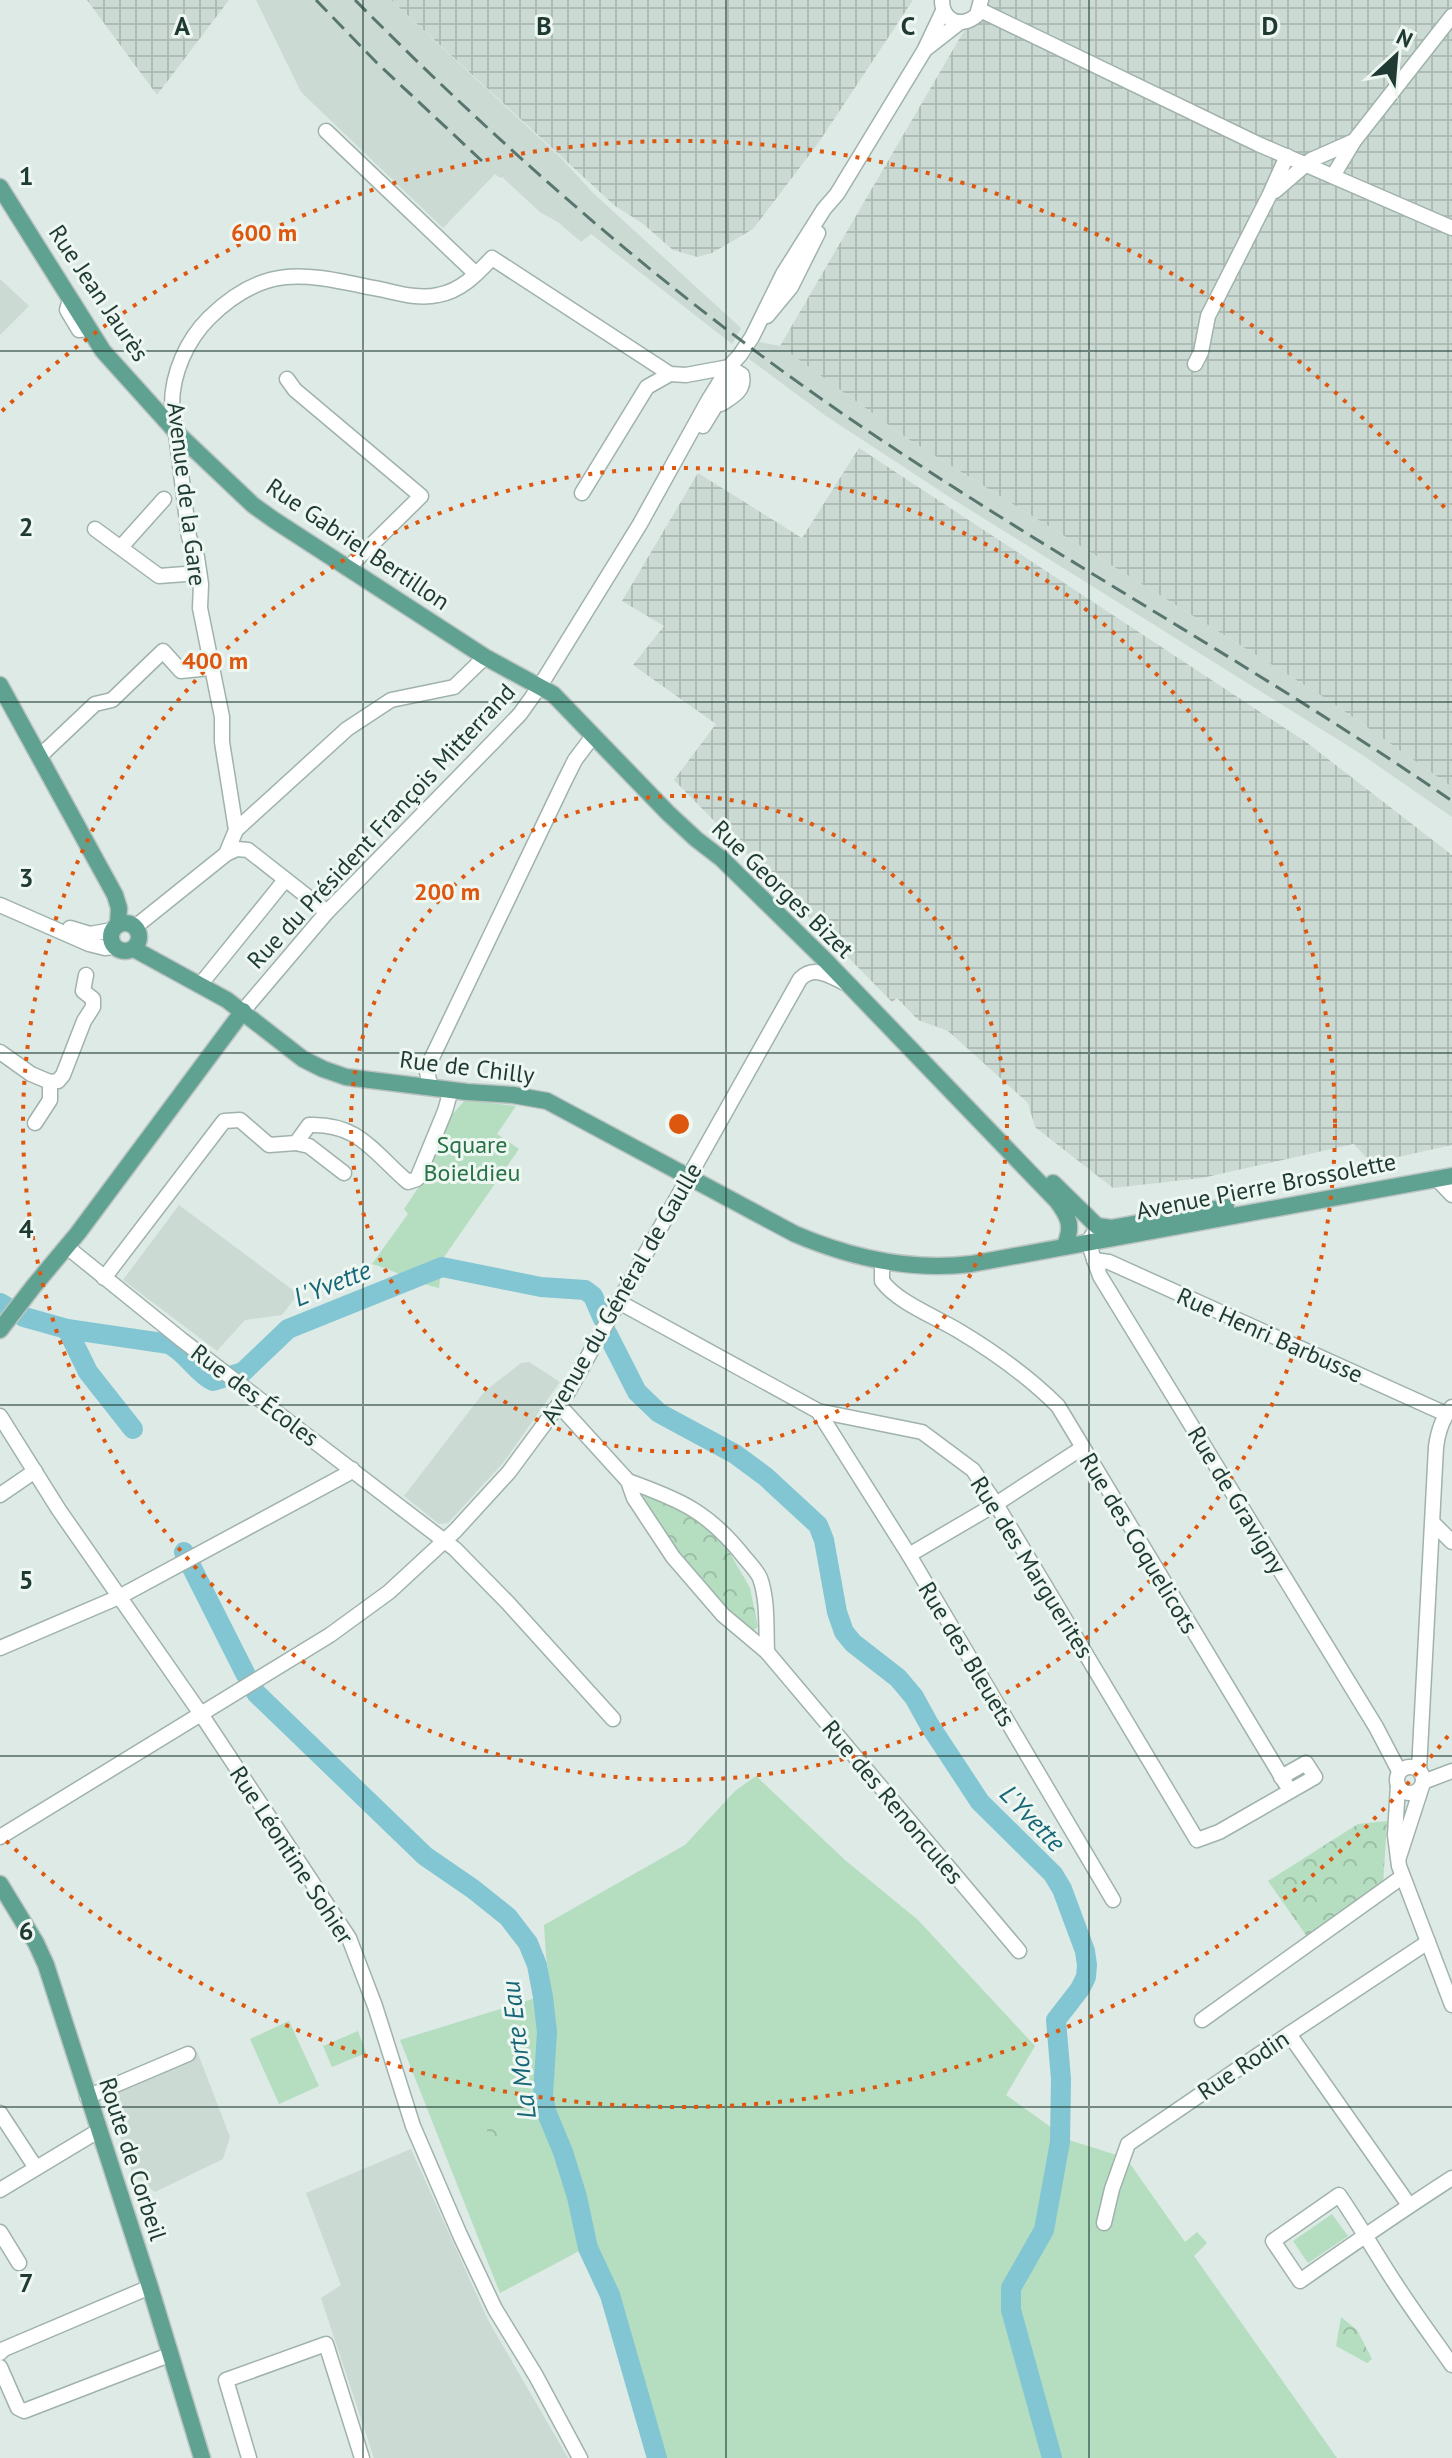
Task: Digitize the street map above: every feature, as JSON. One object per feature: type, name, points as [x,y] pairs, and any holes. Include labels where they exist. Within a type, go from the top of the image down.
[{"type":"main road","name":"Rue Jean Jaurès","points":[[0,187],[103,351],[171,425]]},
{"type":"main road","name":"Rue Gabriel Bertillon","points":[[171,425],[253,505],[485,657],[540,686]]},
{"type":"main road","points":[[0,685],[115,895],[132,917],[122,931]]},
{"type":"main road","name":"Rue Georges Bizet","points":[[540,686],[553,694],[696,839],[722,859],[989,1128],[1067,1214],[1071,1227],[1065,1245]]},
{"type":"main road","name":"Rue de Chilly","points":[[122,931],[140,936],[134,949],[243,1011],[303,1059],[323,1069],[346,1077],[547,1101],[795,1234],[839,1251],[882,1261]]},
{"type":"main road","name":"Rue du Président François Mitterrand","points":[[0,1330],[67,1247],[243,1011]]},
{"type":"main road","name":"Rue Georges Bizet","points":[[989,1128],[1097,1226]]},
{"type":"main road","name":"Avenue Pierre Brossolette","points":[[1097,1226],[1111,1228],[1452,1166]]},
{"type":"main road","name":"Avenue Pierre Brossolette","points":[[882,1261],[953,1266],[1065,1245],[1111,1240],[1444,1177]]},
{"type":"main road","name":"Route de Corbeil","points":[[0,1884],[46,1965],[202,2458]]},
{"type":"street","points":[[924,51],[959,23],[972,20],[981,5],[1065,53],[1452,228]]},
{"type":"street","points":[[942,6],[947,17],[959,23]]},
{"type":"street","points":[[924,51],[942,6]]},
{"type":"street","points":[[1333,176],[1354,141],[1452,16]]},
{"type":"street","name":"Rue du Président François Mitterrand","points":[[243,1011],[327,912],[520,714],[540,686],[713,404],[758,326],[783,274],[837,194],[924,51]]},
{"type":"street","points":[[326,131],[472,278],[492,258],[670,374],[686,375],[738,360]]},
{"type":"street","points":[[1269,196],[1305,164],[1354,141]]},
{"type":"street","points":[[1195,364],[1201,352],[1208,316],[1287,156]]},
{"type":"street","name":"Avenue de la Gare","points":[[236,830],[222,742],[222,717],[200,608],[197,557],[189,537],[171,425],[177,373],[192,337],[218,309],[252,286],[277,276],[337,280],[407,295],[429,296],[449,292],[472,278]]},
{"type":"street","points":[[582,493],[647,387],[670,374]]},
{"type":"street","points":[[287,379],[295,390],[421,496],[349,567]]},
{"type":"street","points":[[121,547],[164,499]]},
{"type":"street","points":[[95,529],[159,576],[199,573]]},
{"type":"street","points":[[40,756],[95,704],[112,700],[163,651],[181,671],[210,668]]},
{"type":"street","points":[[226,854],[236,830],[347,729],[391,700],[454,687],[485,657]]},
{"type":"street","points":[[431,1088],[428,1066],[570,770],[593,736]]},
{"type":"street","points":[[0,905],[105,948],[122,931],[237,849],[248,850],[327,912]]},
{"type":"street","points":[[200,985],[285,880]]},
{"type":"street","points":[[0,898],[75,930],[90,934],[122,931]]},
{"type":"street","name":"Avenue du Général de Gaulle","points":[[0,1837],[350,1621],[389,1592],[445,1541],[509,1472],[559,1405],[800,979],[812,971],[847,984]]},
{"type":"street","points":[[0,1052],[31,1074],[50,1082],[58,1081],[93,1007],[93,999],[83,991],[86,975]]},
{"type":"street","points":[[35,1123],[50,1100],[50,1082]]},
{"type":"street","points":[[296,1143],[309,1125],[339,1127],[362,1139],[408,1182],[417,1179],[451,1090]]},
{"type":"street","points":[[104,1278],[224,1121],[240,1120],[269,1145],[296,1143],[309,1146],[344,1173]]},
{"type":"street","points":[[1444,1177],[1452,1195]]},
{"type":"street","points":[[1088,1242],[1097,1226]]},
{"type":"street","name":"Rue de Gravigny","points":[[1088,1242],[1100,1276],[1376,1727],[1399,1778]]},
{"type":"street","name":"Rue des Écoles","points":[[67,1247],[445,1541],[490,1584],[613,1719]]},
{"type":"street","name":"Rue Henri Barbusse","points":[[1094,1260],[1109,1262],[1449,1410]]},
{"type":"street","name":"Rue des Coquelicots","points":[[882,1261],[881,1274],[887,1288],[980,1344],[1058,1406],[1290,1791]]},
{"type":"street","name":"Rue des Marguerites","points":[[619,1302],[818,1411],[922,1432],[973,1470],[1197,1840],[1219,1832],[1290,1791]]},
{"type":"street","name":"Rue des Renoncules","points":[[559,1405],[628,1481],[634,1498],[673,1557],[723,1615],[767,1652],[1019,1951]]},
{"type":"street","points":[[1399,1857],[1421,1779],[1436,1447],[1438,1434],[1449,1410]]},
{"type":"street","name":"Rue des Bleuets","points":[[818,1411],[909,1555],[1113,1900]]},
{"type":"street","name":"Rue Léontine Sohier","points":[[0,1416],[50,1498],[201,1714],[349,1938],[375,2006],[413,2126],[460,2235],[495,2309],[536,2376],[580,2458]]},
{"type":"street","points":[[909,1555],[1082,1448]]},
{"type":"street","points":[[0,1648],[119,1597],[352,1469]]},
{"type":"street","points":[[0,1495],[35,1471]]},
{"type":"street","name":"Rue des Renoncules","points":[[628,1481],[674,1498],[701,1514],[732,1542],[759,1577],[766,1614],[767,1652]]},
{"type":"street","points":[[1433,1523],[1452,1542]]},
{"type":"street","points":[[1281,1777],[1306,1763],[1315,1777],[1290,1791]]},
{"type":"street","points":[[1421,1779],[1411,1766],[1399,1778],[1395,1835],[1402,1877],[1452,2005]]},
{"type":"street","points":[[1421,1779],[1452,1771]]},
{"type":"street","points":[[1399,1778],[1407,1793],[1416,1792],[1421,1779]]},
{"type":"street","points":[[1202,2020],[1402,1877]]},
{"type":"street","name":"Rue Rodin","points":[[1104,2223],[1128,2144],[1428,1942]]},
{"type":"street","points":[[1289,2034],[1409,2205]]},
{"type":"street","points":[[87,2097],[188,2054]]},
{"type":"street","points":[[0,2113],[36,2168]]},
{"type":"street","points":[[0,2190],[98,2131]]},
{"type":"street","points":[[1452,2178],[1409,2205],[1366,2236],[1300,2281],[1273,2241],[1339,2195],[1366,2236],[1397,2286],[1452,2365]]},
{"type":"street","points":[[0,2232],[19,2263]]},
{"type":"street","points":[[0,2353],[150,2287]]},
{"type":"street","points":[[249,2458],[226,2380],[326,2344],[362,2458]]},
{"type":"street","points":[[0,2367],[18,2408],[24,2411],[169,2355]]},
{"type":"shaded area","points":[[87,0],[229,0],[157,95]]},
{"type":"shaded area","points":[[256,0],[391,0],[562,159],[593,193],[741,328],[732,344],[591,234],[581,242],[495,174],[443,228],[301,92]]},
{"type":"shaded area","points":[[391,0],[913,0],[817,145],[753,229],[712,253],[697,257],[673,250],[642,223],[615,206]]},
{"type":"shaded area","points":[[982,0],[1452,0],[1452,787],[1327,699],[908,439],[780,346]]},
{"type":"shaded area","points":[[0,279],[29,306],[0,335]]},
{"type":"shaded area","points":[[759,342],[780,346],[908,439],[1327,699],[1452,787],[1452,817],[1361,754],[951,498],[826,416],[749,359]]},
{"type":"shaded area","points":[[859,448],[1306,742],[1452,855],[1452,1145],[1371,1163],[1354,1144],[1202,1178],[1113,1188],[1035,1127],[1028,1103],[948,1031],[918,1020],[897,998],[892,1002],[674,780],[716,724],[633,665],[664,626],[622,601],[698,473],[802,538]]},
{"type":"shaded area","points":[[179,1205],[298,1294],[282,1315],[245,1320],[217,1351],[123,1280]]},
{"type":"shaded area","points":[[529,1362],[560,1382],[503,1463],[448,1523],[439,1524],[404,1496],[484,1392],[521,1363]]},
{"type":"shaded area","points":[[197,2051],[230,2137],[223,2159],[155,2192],[133,2175],[107,2090]]},
{"type":"shaded area","points":[[411,2149],[488,2320],[568,2458],[374,2458],[321,2298],[341,2285],[306,2193]]},
{"type":"green space","name":"Square Boieldieu","points":[[465,1100],[516,1106],[497,1134],[519,1149],[442,1260],[439,1288],[372,1264],[408,1214],[404,1209],[429,1172],[451,1116]]},
{"type":"green space","points":[[644,1494],[670,1501],[720,1536],[750,1588],[758,1627],[751,1632],[732,1617],[674,1557],[643,1501]]},
{"type":"green space","points":[[756,1776],[845,1860],[918,1920],[1035,2046],[1006,2095],[1069,2140],[1126,2158],[1185,2242],[1197,2232],[1207,2243],[1194,2256],[1337,2458],[652,2458],[605,2294],[583,2249],[500,2293],[400,2040],[552,1993],[544,1925],[685,1845],[735,1791]]},
{"type":"green space","points":[[1387,1821],[1383,1885],[1308,1938],[1268,1881],[1358,1824]]},
{"type":"green space","points":[[289,2021],[319,2086],[279,2104],[250,2039]]},
{"type":"green space","points":[[358,2031],[366,2053],[332,2067],[323,2046]]},
{"type":"green space","points":[[510,2117],[514,2132],[490,2139],[485,2124]]},
{"type":"green space","points":[[1332,2214],[1348,2236],[1308,2263],[1293,2241]]},
{"type":"green space","points":[[1341,2317],[1357,2330],[1372,2359],[1367,2363],[1336,2346]]},
{"type":"waterway","name":"L'Yvette","points":[[0,1303],[24,1317],[67,1329],[169,1344],[213,1381],[243,1372],[288,1329],[442,1267],[541,1287],[585,1290],[593,1296],[603,1319]]},
{"type":"waterway","name":"La Morte Eau","points":[[67,1329],[88,1372],[133,1429]]},
{"type":"waterway","name":"L'Yvette","points":[[607,1333],[637,1392],[659,1413],[735,1454],[766,1477],[818,1525],[844,1632],[853,1643],[898,1678],[914,1697],[980,1802],[1053,1874],[1062,1889],[1085,1951],[1086,1977],[1056,2020],[1061,2079],[1060,2142],[1044,2230],[1011,2288],[1011,2310],[1052,2458]]},
{"type":"waterway","name":"La Morte Eau","points":[[184,1552],[246,1675]]},
{"type":"waterway","name":"La Morte Eau","points":[[256,1693],[425,1856],[508,1917],[528,1943],[537,1965],[547,2032],[543,2095],[546,2111],[577,2197],[588,2248],[610,2295],[657,2458]]},
{"type":"railway","points":[[316,0],[377,63],[482,161]]},
{"type":"railway","points":[[355,0],[476,117],[601,228],[731,333],[799,383],[940,479],[1307,706],[1452,801]]}]
